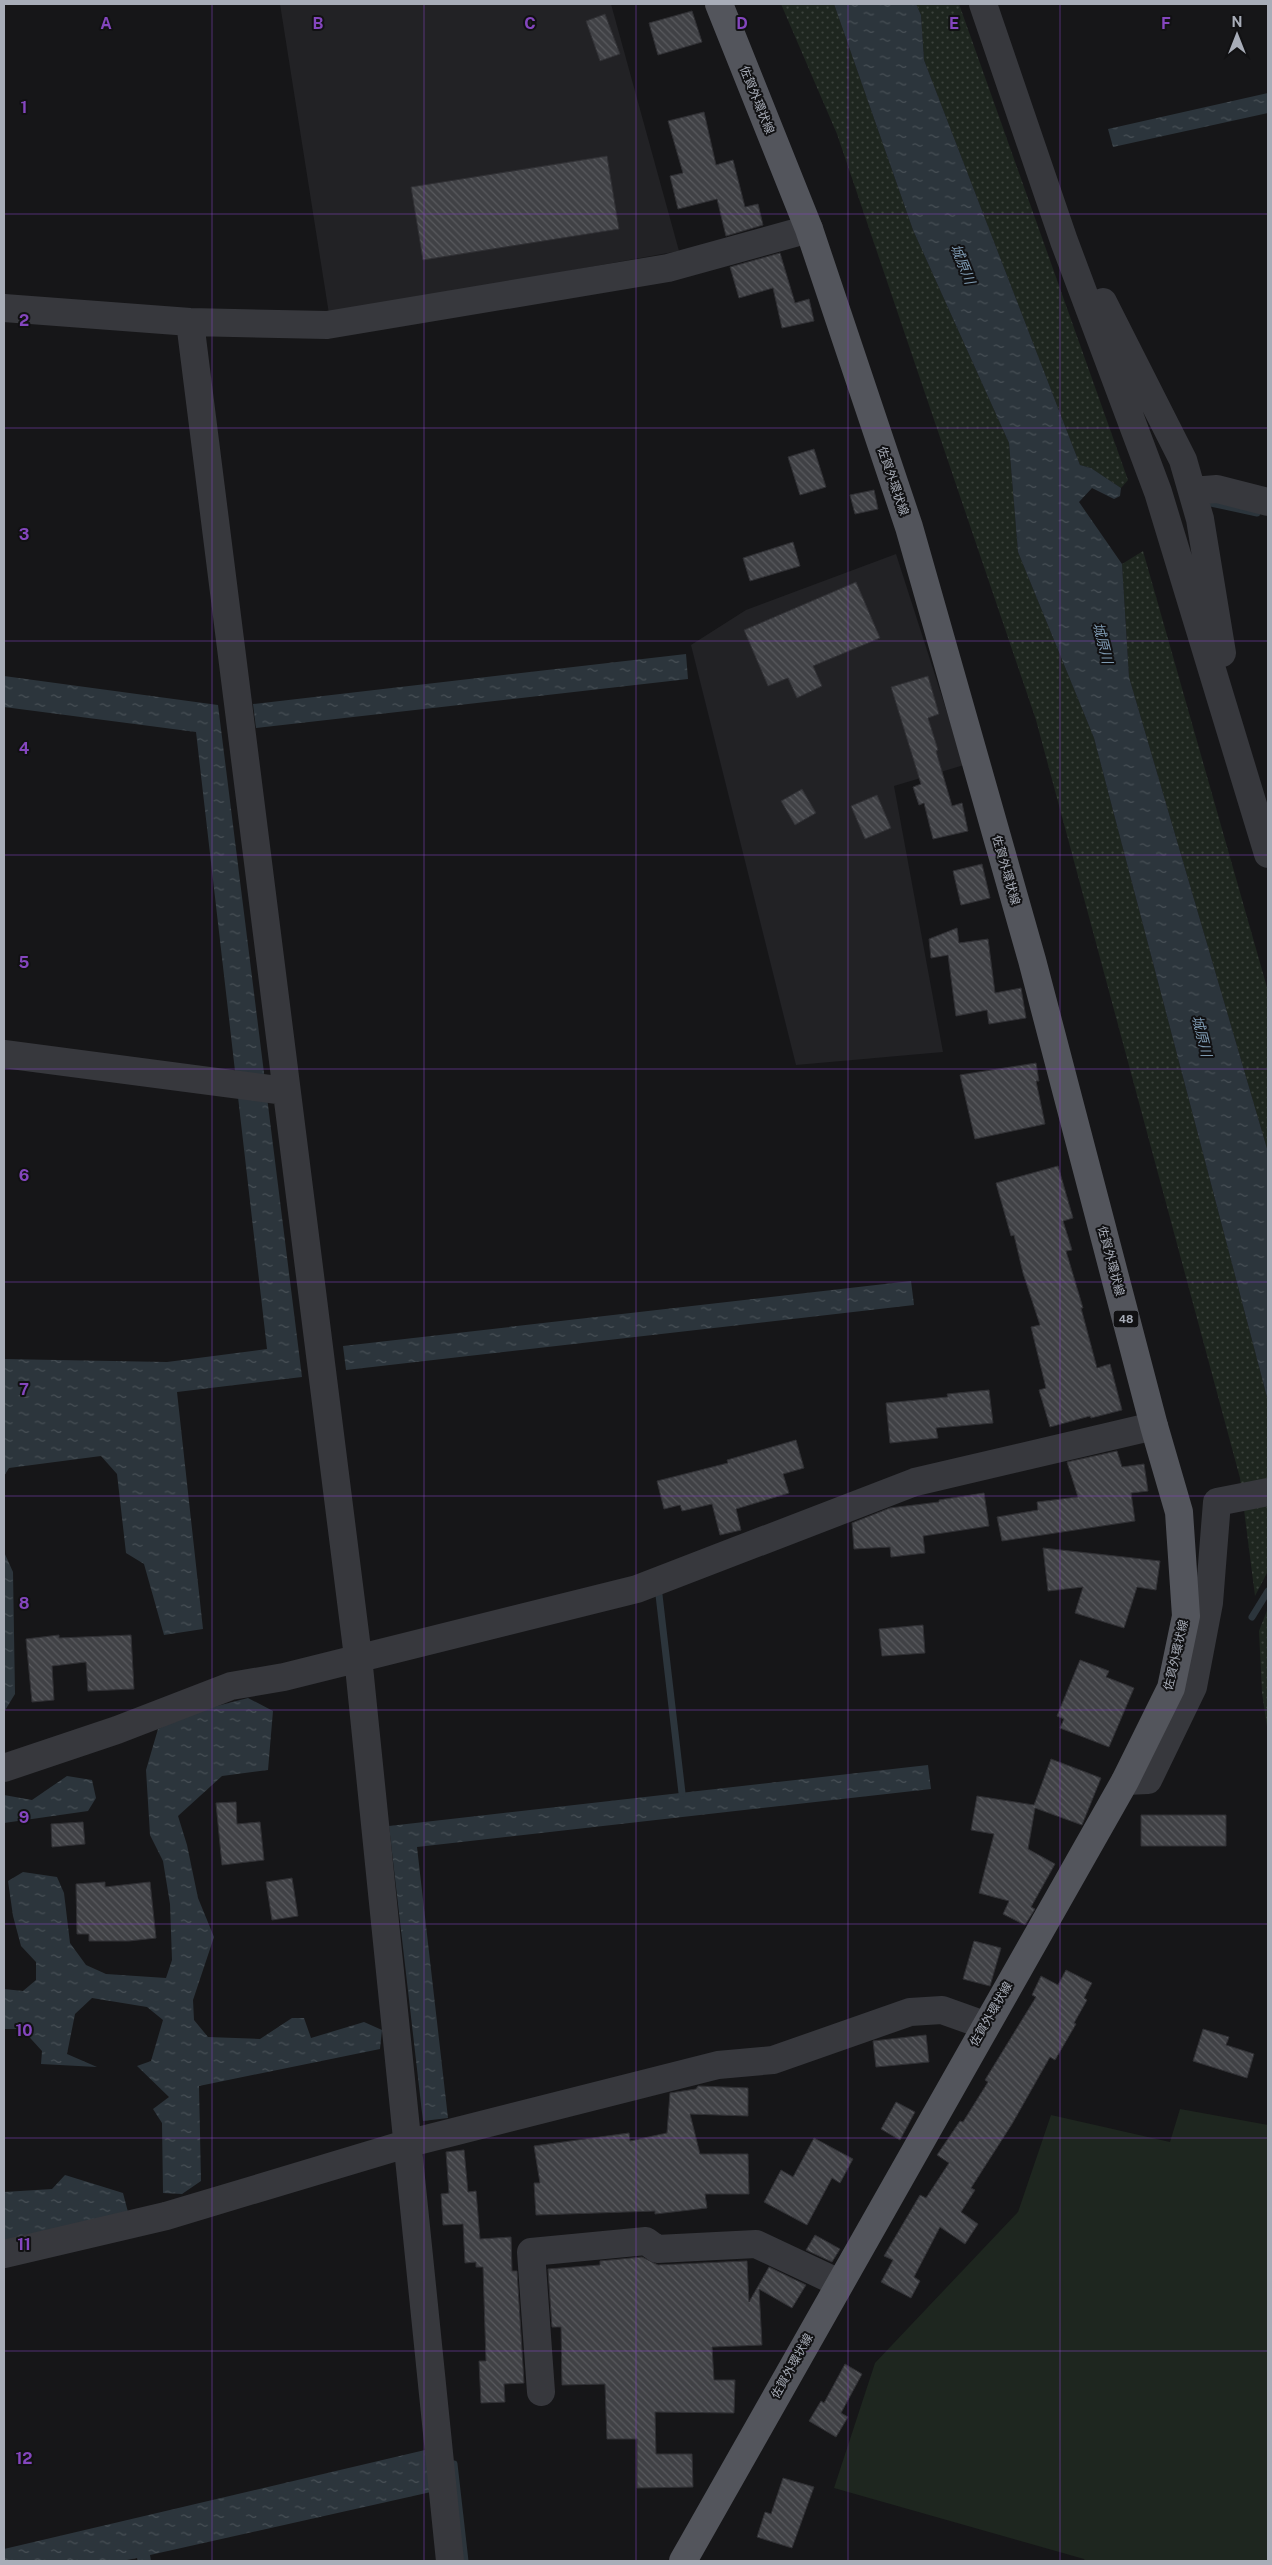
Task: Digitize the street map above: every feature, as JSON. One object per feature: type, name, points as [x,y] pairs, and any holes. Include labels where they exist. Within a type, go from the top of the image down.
[{"type":"main road","name":"佐賀外環状線","points":[[683,2561],[984,2025],[1125,1781],[1171,1688],[1186,1616],[1179,1512],[1154,1426],[1032,960],[909,527],[809,229],[719,4]]},
{"type":"street","points":[[983,4],[1064,241],[1158,492],[1268,854]]},
{"type":"street","points":[[4,308],[190,322],[327,325],[668,268],[809,229]]},
{"type":"street","points":[[1064,241],[1080,257],[1183,460],[1200,519],[1225,670],[1224,707]]},
{"type":"street","points":[[190,322],[285,1090],[358,1657],[406,2144],[450,2561]]},
{"type":"street","points":[[1192,490],[1217,489],[1268,502]]},
{"type":"street","points":[[4,1054],[227,1085],[285,1090]]},
{"type":"street","points":[[4,1768],[117,1730],[231,1686],[284,1677],[358,1657],[637,1589],[915,1482],[1154,1426]]},
{"type":"street","points":[[1125,1781],[1148,1780],[1193,1687],[1209,1603],[1217,1502],[1268,1492]]},
{"type":"street","points":[[4,2254],[166,2216],[406,2144],[718,2065],[773,2060],[910,2012],[942,2010],[984,2025]]},
{"type":"street","points":[[541,2392],[531,2252],[646,2241],[657,2248],[756,2244],[839,2283]]},
{"type":"shaded area","points":[[280,4],[611,4],[679,251],[329,314]]},
{"type":"shaded area","points":[[781,4],[834,4],[913,230],[1009,443],[1018,552],[1094,738],[1268,1401],[1268,1571],[1255,1596],[1240,1478],[1036,720],[837,134]]},
{"type":"shaded area","points":[[916,4],[959,4],[1128,480],[1121,488],[1091,468],[1080,465],[924,60],[921,15]]},
{"type":"shaded area","points":[[1143,551],[1268,991],[1268,1152],[1129,677],[1122,564]]},
{"type":"shaded area","points":[[896,554],[964,765],[894,786],[943,1052],[796,1065],[691,645],[746,610]]},
{"type":"shaded area","points":[[1268,1608],[1268,1733],[1262,1693],[1259,1631]]},
{"type":"shaded area","points":[[1180,2109],[1268,2125],[1268,2561],[1085,2561],[1084,2559],[834,2488],[875,2363],[1018,2212],[1051,2115],[1170,2142]]},
{"type":"water","name":"城原川","points":[[834,4],[916,4],[921,15],[924,60],[1080,465],[1091,468],[1121,488],[1120,496],[1114,499],[1092,488],[1079,502],[1122,564],[1129,677],[1268,1152],[1268,1401],[1094,738],[1018,552],[1009,443],[913,230]]},
{"type":"water","points":[[1268,93],[1268,113],[1113,147],[1108,129]]},
{"type":"water","points":[[686,654],[688,679],[256,728],[253,704]]},
{"type":"water","points":[[4,676],[218,705],[302,1377],[177,1392],[203,1629],[164,1635],[144,1564],[126,1553],[117,1474],[101,1456],[9,1468],[4,1476],[4,1359],[167,1362],[267,1349],[196,732],[4,707]]},
{"type":"water","points":[[911,1281],[914,1305],[346,1370],[343,1346]]},
{"type":"water","points":[[4,1552],[13,1572],[15,1694],[4,1712]]},
{"type":"water","points":[[248,1698],[273,1711],[268,1770],[222,1776],[178,1816],[187,1845],[198,1898],[214,1937],[193,2000],[194,2020],[208,2037],[260,2039],[292,2018],[304,2018],[311,2038],[364,2022],[382,2030],[380,2049],[199,2086],[201,2181],[182,2194],[163,2193],[162,2123],[153,2109],[169,2097],[137,2066],[151,2061],[163,2020],[147,2007],[92,1998],[75,2014],[67,2054],[97,2067],[41,2064],[42,2051],[22,2029],[4,2029],[4,1989],[23,1991],[36,1980],[36,1962],[21,1946],[13,1916],[8,1881],[23,1872],[57,1877],[64,1893],[70,1943],[86,1965],[106,1974],[166,1978],[172,1960],[170,1904],[163,1861],[150,1835],[146,1770],[158,1729],[190,1713]]},
{"type":"water","points":[[928,1765],[931,1789],[417,1847],[448,2118],[423,2121],[389,1826]]},
{"type":"water","points":[[67,1776],[92,1780],[96,1798],[88,1811],[4,1823],[4,1795],[32,1800]]},
{"type":"water","points":[[65,2175],[123,2193],[128,2212],[4,2245],[4,2192],[52,2189]]},
{"type":"water","points":[[425,2450],[431,2492],[150,2555],[151,2561],[138,2561],[137,2558],[122,2561],[4,2561],[4,2549]]},
{"type":"building","points":[[692,11],[702,42],[658,55],[649,23]]},
{"type":"building","points":[[605,14],[620,54],[600,61],[586,21]]},
{"type":"building","points":[[704,112],[716,165],[733,160],[745,207],[758,204],[763,225],[726,236],[717,199],[678,209],[670,176],[683,173],[668,121]]},
{"type":"building","points":[[607,156],[619,229],[423,260],[411,187]]},
{"type":"building","points":[[780,253],[795,303],[809,299],[814,321],[782,328],[773,288],[739,298],[730,267]]},
{"type":"building","points":[[814,449],[826,487],[800,495],[788,457]]},
{"type":"building","points":[[874,490],[878,509],[855,514],[850,495]]},
{"type":"building","points":[[793,542],[800,566],[750,581],[743,558]]},
{"type":"building","points":[[856,582],[880,638],[813,666],[822,686],[797,698],[788,678],[768,686],[744,630]]},
{"type":"building","points":[[928,676],[939,714],[928,718],[938,750],[936,751],[952,806],[962,803],[968,831],[933,839],[924,803],[919,805],[913,787],[921,784],[891,687]]},
{"type":"building","points":[[802,789],[816,813],[795,825],[781,801]]},
{"type":"building","points":[[877,795],[891,828],[865,839],[851,806]]},
{"type":"building","points":[[982,864],[990,898],[961,905],[953,871]]},
{"type":"building","points":[[957,928],[959,943],[988,939],[995,993],[1021,988],[1026,1018],[989,1024],[987,1010],[956,1016],[948,955],[931,958],[929,939]]},
{"type":"building","points":[[1036,1063],[1039,1081],[1036,1081],[1045,1124],[975,1139],[960,1075]]},
{"type":"building","points":[[1058,1166],[1073,1218],[1063,1221],[1072,1250],[1066,1251],[1083,1308],[1081,1308],[1097,1368],[1110,1364],[1122,1410],[1091,1418],[1090,1416],[1050,1427],[1039,1390],[1046,1388],[1031,1327],[1040,1325],[1023,1273],[1014,1235],[1011,1236],[996,1183]]},
{"type":"building","points":[[989,1390],[993,1423],[936,1428],[938,1438],[890,1443],[886,1403],[948,1397],[947,1394]]},
{"type":"building","points":[[796,1440],[804,1468],[783,1474],[789,1493],[736,1509],[741,1530],[720,1535],[712,1504],[682,1511],[680,1505],[664,1509],[657,1481],[728,1463],[727,1460]]},
{"type":"building","points":[[1117,1451],[1122,1467],[1144,1464],[1148,1491],[1131,1493],[1135,1521],[1002,1541],[997,1517],[1038,1510],[1037,1502],[1078,1497],[1067,1462]]},
{"type":"building","points":[[984,1493],[989,1526],[923,1536],[925,1553],[891,1557],[890,1547],[854,1549],[852,1523],[890,1508],[939,1502],[939,1500]]},
{"type":"building","points":[[1043,1548],[1160,1561],[1156,1590],[1137,1587],[1124,1628],[1075,1613],[1083,1587],[1048,1591]]},
{"type":"building","points":[[923,1625],[925,1653],[882,1656],[879,1629]]},
{"type":"building","points":[[59,1635],[59,1638],[131,1635],[134,1689],[88,1691],[86,1662],[52,1666],[54,1700],[32,1702],[26,1639]]},
{"type":"building","points":[[1080,1660],[1109,1671],[1106,1677],[1134,1688],[1109,1747],[1060,1728],[1064,1719],[1057,1716]]},
{"type":"building","points":[[1051,1759],[1101,1778],[1082,1825],[1035,1808],[1028,1849],[1055,1864],[1031,1907],[1035,1909],[1025,1925],[1003,1914],[1009,1901],[979,1893],[994,1834],[971,1830],[977,1796],[1034,1805]]},
{"type":"building","points":[[236,1802],[237,1824],[260,1822],[264,1860],[222,1865],[216,1803]]},
{"type":"building","points":[[1141,1815],[1226,1815],[1226,1846],[1141,1846]]},
{"type":"building","points":[[83,1822],[85,1844],[52,1847],[51,1824]]},
{"type":"building","points":[[292,1878],[298,1916],[272,1920],[266,1882]]},
{"type":"building","points":[[105,1882],[105,1887],[150,1882],[156,1938],[129,1941],[89,1941],[89,1934],[77,1934],[76,1884]]},
{"type":"building","points":[[974,1941],[1001,1948],[990,1986],[963,1979]]},
{"type":"building","points":[[1066,1970],[1092,1983],[1084,1998],[1087,2000],[1074,2023],[1076,2024],[1055,2060],[1050,2057],[1012,2124],[971,2188],[975,2190],[961,2212],[978,2224],[965,2244],[940,2227],[914,2277],[920,2281],[911,2298],[881,2282],[893,2260],[884,2256],[920,2195],[926,2198],[949,2163],[937,2155],[960,2121],[963,2122],[988,2082],[985,2080],[1036,1997],[1032,1995],[1041,1976],[1058,1985]]},
{"type":"building","points":[[1203,2029],[1229,2037],[1226,2045],[1254,2054],[1247,2078],[1193,2061]]},
{"type":"building","points":[[926,2035],[929,2062],[876,2067],[873,2041]]},
{"type":"building","points":[[698,2086],[748,2088],[748,2116],[690,2114],[700,2154],[748,2154],[749,2194],[705,2194],[707,2208],[655,2214],[655,2211],[536,2215],[534,2183],[540,2183],[534,2146],[629,2133],[630,2141],[667,2133],[670,2093],[696,2089]]},
{"type":"building","points":[[896,2102],[915,2112],[900,2140],[881,2129]]},
{"type":"building","points":[[814,2138],[853,2159],[840,2183],[832,2178],[807,2225],[764,2202],[781,2170],[793,2177]]},
{"type":"building","points":[[464,2150],[468,2192],[476,2191],[480,2239],[511,2237],[512,2271],[517,2271],[524,2383],[504,2384],[505,2402],[481,2403],[479,2361],[486,2361],[483,2267],[476,2267],[476,2262],[465,2263],[463,2224],[443,2225],[441,2194],[449,2193],[446,2152]]},
{"type":"building","points":[[815,2235],[840,2249],[832,2262],[806,2250]]},
{"type":"building","points":[[642,2257],[658,2265],[747,2261],[749,2302],[769,2267],[806,2285],[792,2308],[759,2289],[762,2345],[712,2347],[714,2380],[735,2380],[734,2413],[655,2412],[656,2454],[692,2454],[693,2487],[637,2488],[637,2439],[607,2439],[605,2384],[562,2385],[561,2327],[552,2327],[548,2269],[600,2265],[600,2261]]},
{"type":"building","points":[[845,2364],[862,2374],[841,2413],[848,2417],[836,2437],[809,2421],[821,2401],[824,2403]]},
{"type":"building","points":[[783,2478],[814,2487],[792,2548],[757,2537],[765,2512],[771,2514]]},
{"type":"waterway","points":[[1206,502],[1257,513]]},
{"type":"waterway","points":[[1252,1617],[1268,1591]]},
{"type":"waterway","points":[[659,1595],[682,1793]]},
{"type":"waterway","points":[[454,2464],[465,2561]]}]
